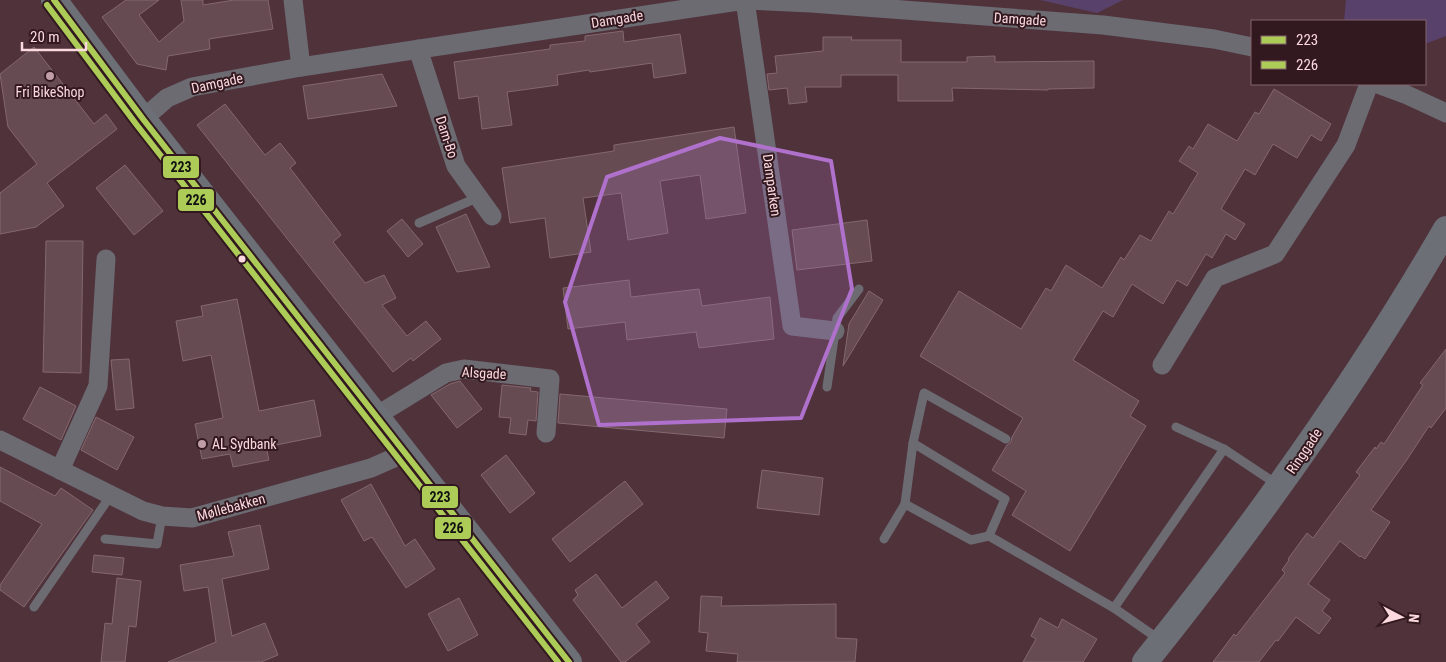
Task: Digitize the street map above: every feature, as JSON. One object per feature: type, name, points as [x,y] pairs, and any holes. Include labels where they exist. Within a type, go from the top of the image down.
[{"type":"street","points":[[54,0],[144,119],[569,662]]},
{"type":"street","points":[[293,0],[301,66]]},
{"type":"street","name":"Damgade","points":[[144,119],[168,98],[192,87],[301,66],[745,0],[811,3],[1103,25],[1214,39],[1251,47]]},
{"type":"street","name":"Damparken","points":[[745,0],[792,326],[835,331]]},
{"type":"street","name":"Dam-Bo","points":[[418,49],[456,166],[492,216]]},
{"type":"street","points":[[1162,365],[1216,278],[1275,254],[1346,145],[1369,85]]},
{"type":"street","points":[[1381,85],[1406,94],[1446,113]]},
{"type":"street","name":"Ringgade","points":[[1145,662],[1280,487],[1410,291],[1446,229]]},
{"type":"street","points":[[60,470],[98,386],[106,259]]},
{"type":"street","name":"Alsgade","points":[[376,416],[446,373],[464,369],[550,379],[546,432]]},
{"type":"street","name":"Møllebakken","points":[[0,440],[143,511],[162,516],[192,518],[371,468],[405,453]]},
{"type":"lane","points":[[419,224],[479,197]]},
{"type":"lane","points":[[827,387],[837,318],[858,289]]},
{"type":"lane","points":[[884,539],[905,504],[913,443],[924,393],[1006,439]]},
{"type":"lane","points":[[1176,427],[1224,449],[1280,487]]},
{"type":"lane","points":[[913,443],[1005,499],[989,536]]},
{"type":"lane","points":[[1114,608],[1224,449]]},
{"type":"lane","points":[[34,607],[111,495]]},
{"type":"lane","points":[[905,504],[971,540],[989,536],[1114,608],[1162,641]]},
{"type":"lane","points":[[105,539],[157,544],[162,516]]},
{"type":"highlighted area","points":[[720,138],[831,161],[852,289],[801,418],[599,425],[565,302],[607,177]]},
{"type":"shaded area","points":[[1040,0],[1123,0],[1097,13]]},
{"type":"shaded area","points":[[1346,0],[1446,0],[1446,36],[1426,44],[1426,20],[1344,20]]},
{"type":"building","points":[[126,0],[159,0],[139,15],[159,42],[184,21],[181,0],[203,0],[203,5],[234,0],[268,0],[273,29],[209,39],[210,49],[168,56],[166,70],[137,64],[102,17]]},
{"type":"building","points":[[623,31],[624,42],[680,34],[686,73],[654,78],[652,63],[557,75],[558,85],[507,92],[512,125],[482,129],[478,96],[459,99],[454,62],[550,49],[550,45],[585,41],[585,36]]},
{"type":"building","points":[[823,37],[852,37],[851,40],[901,40],[901,62],[967,62],[967,57],[995,56],[995,62],[1094,61],[1094,88],[1048,90],[952,88],[953,101],[898,101],[898,75],[841,75],[841,87],[805,87],[807,102],[789,104],[787,88],[769,90],[767,74],[777,73],[775,56],[823,51]]},
{"type":"building","points":[[34,47],[94,124],[106,114],[117,129],[47,183],[64,206],[36,227],[0,234],[0,193],[37,164],[8,127],[0,74]]},
{"type":"building","points":[[382,74],[397,106],[308,119],[303,86]]},
{"type":"building","points":[[1274,89],[1331,124],[1321,141],[1311,135],[1297,158],[1273,144],[1255,175],[1245,169],[1221,209],[1245,224],[1235,240],[1226,234],[1212,258],[1206,254],[1187,286],[1177,280],[1163,304],[1132,284],[1113,317],[1103,311],[1073,360],[1139,401],[1130,416],[1146,426],[1070,551],[1012,515],[1026,491],[992,470],[1007,445],[1011,442],[1023,418],[920,356],[959,291],[1021,329],[1046,288],[1051,291],[1066,265],[1102,288],[1121,257],[1124,260],[1140,235],[1151,241],[1169,211],[1173,214],[1198,173],[1179,161],[1189,146],[1193,149],[1208,124],[1237,141],[1255,112],[1259,114]]},
{"type":"building","points":[[225,104],[265,155],[280,143],[296,163],[290,168],[341,235],[333,242],[365,283],[384,275],[396,298],[382,305],[407,336],[426,321],[441,339],[413,361],[411,358],[393,372],[197,125]]},
{"type":"building","points":[[734,127],[746,213],[706,219],[700,175],[660,181],[668,233],[628,240],[621,193],[583,198],[591,252],[550,258],[545,218],[510,223],[502,168],[614,151],[614,145]]},
{"type":"building","points":[[125,165],[163,211],[134,235],[96,188]]},
{"type":"building","points":[[466,214],[490,267],[457,272],[436,227]]},
{"type":"building","points":[[402,219],[423,244],[408,257],[387,231]]},
{"type":"building","points":[[867,220],[872,261],[797,270],[792,230]]},
{"type":"building","points":[[46,241],[83,241],[81,373],[43,372]]},
{"type":"building","points":[[629,280],[631,297],[699,289],[702,306],[770,297],[774,339],[699,348],[696,332],[627,340],[625,322],[568,329],[563,288]]},
{"type":"building","points":[[869,291],[883,300],[843,366],[849,324]]},
{"type":"building","points":[[237,299],[259,411],[314,400],[321,436],[266,447],[269,460],[233,467],[230,454],[202,459],[195,424],[223,418],[211,355],[183,361],[176,321],[203,316],[201,306]]},
{"type":"building","points":[[1446,349],[1446,408],[1431,428],[1429,426],[1371,510],[1390,522],[1365,559],[1340,541],[1308,584],[1330,600],[1322,611],[1331,618],[1319,634],[1296,617],[1259,662],[1213,662],[1234,634],[1236,636],[1285,573],[1282,570],[1288,559],[1307,533],[1313,538],[1360,475],[1356,472],[1375,447],[1376,449],[1381,442],[1384,444],[1423,385],[1420,383]]},
{"type":"building","points":[[129,359],[134,408],[116,410],[111,360]]},
{"type":"building","points":[[460,381],[482,409],[457,428],[431,395],[450,384]]},
{"type":"building","points":[[502,385],[531,388],[530,391],[538,392],[536,421],[528,420],[526,435],[509,433],[511,418],[499,417]]},
{"type":"building","points":[[40,387],[76,406],[61,440],[23,419]]},
{"type":"building","points":[[560,394],[727,409],[724,438],[558,423]]},
{"type":"building","points":[[96,417],[134,437],[117,470],[81,450]]},
{"type":"building","points":[[506,455],[535,493],[510,513],[481,475]]},
{"type":"building","points":[[0,467],[55,496],[61,488],[93,510],[24,607],[0,590],[0,585],[42,524],[0,501]]},
{"type":"building","points":[[762,470],[823,478],[819,515],[757,508]]},
{"type":"building","points":[[625,481],[643,504],[570,562],[552,539]]},
{"type":"building","points":[[371,484],[405,546],[415,539],[435,569],[406,588],[372,537],[364,541],[341,500]]},
{"type":"building","points":[[260,525],[269,569],[222,579],[232,636],[265,623],[278,655],[261,662],[168,662],[216,642],[208,587],[184,591],[180,565],[234,556],[228,532]]},
{"type":"building","points":[[94,555],[124,558],[122,575],[92,572]]},
{"type":"building","points":[[596,574],[622,608],[656,581],[669,598],[636,624],[650,642],[625,662],[621,662],[573,600],[578,595],[575,590]]},
{"type":"building","points":[[117,578],[141,581],[136,627],[129,626],[125,662],[101,662],[105,623],[112,624]]},
{"type":"building","points":[[701,596],[722,597],[721,606],[836,604],[836,638],[857,639],[855,662],[737,662],[738,654],[706,651],[708,633],[699,632]]},
{"type":"building","points":[[459,598],[478,635],[448,651],[428,614]]},
{"type":"building","points":[[1040,618],[1058,628],[1062,619],[1097,639],[1083,662],[1023,662],[1036,639],[1031,636]]},
{"type":"transit line","name":"223","points":[[54,0],[143,119],[569,662]]},
{"type":"transit line","name":"226","points":[[47,5],[136,124],[558,662]]},
{"type":"place","name":"Fri BikeShop","points":[[50,76]]},
{"type":"place","name":"AL Sydbank","points":[[202,444]]}]
